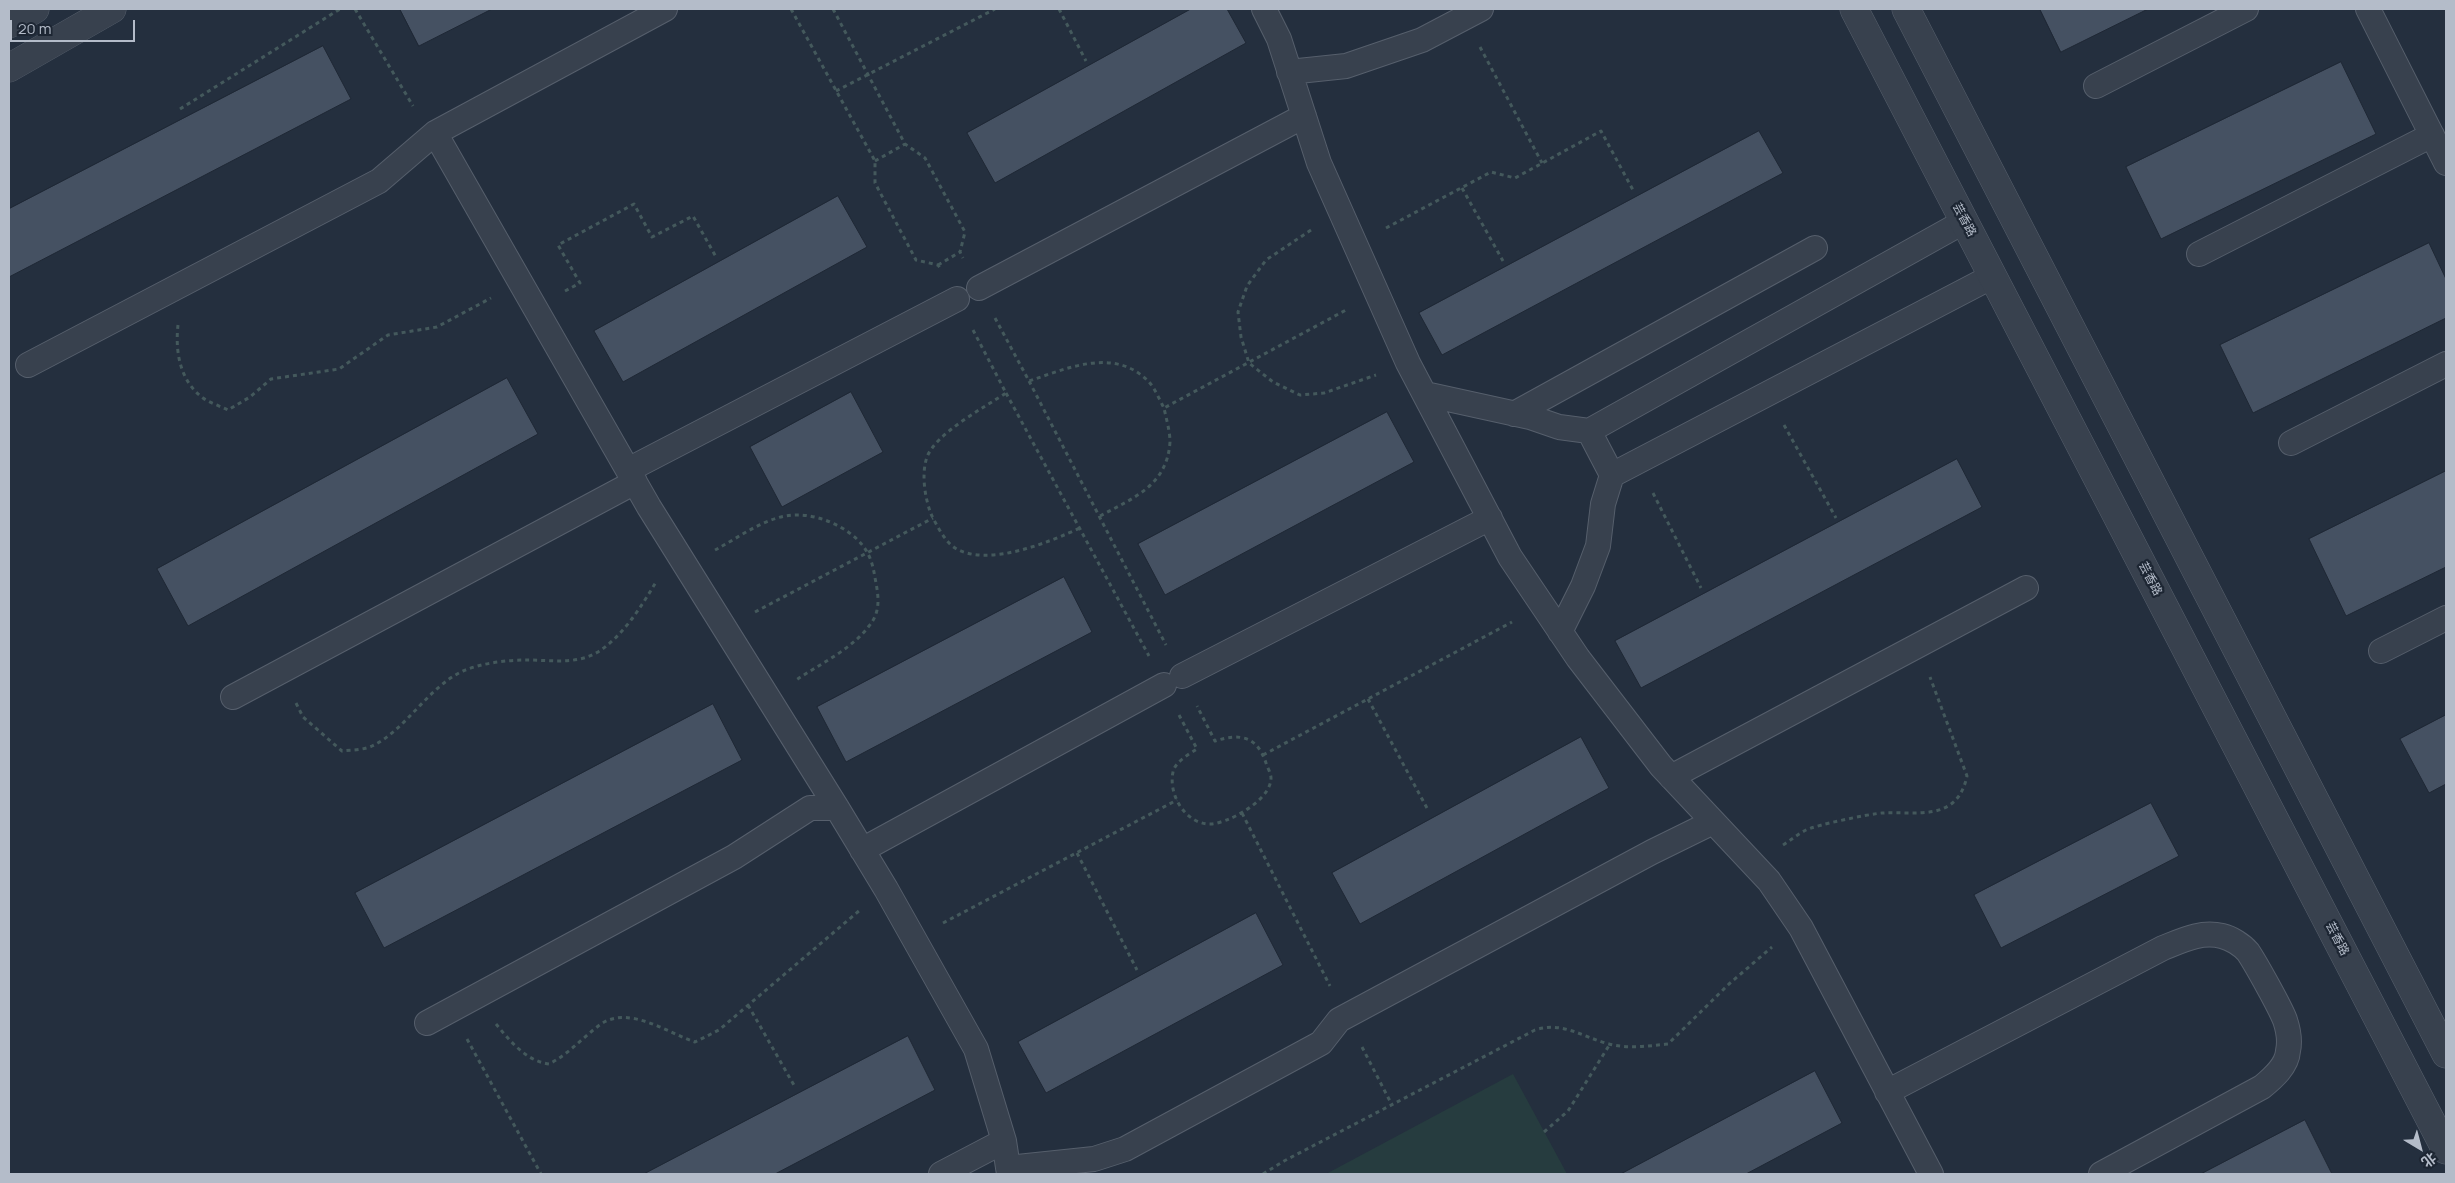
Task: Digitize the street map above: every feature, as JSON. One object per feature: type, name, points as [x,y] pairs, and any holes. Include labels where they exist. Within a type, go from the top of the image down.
[{"type":"street","points":[[9,24],[35,9]]},
{"type":"street","points":[[9,68],[112,9]]},
{"type":"street","name":"芸香路","points":[[1854,9],[2446,1150]]},
{"type":"street","points":[[1906,9],[2446,1054]]},
{"type":"lane","points":[[28,366],[379,181],[433,135],[665,9]]},
{"type":"lane","points":[[1264,9],[1279,39],[1319,163],[1408,363],[1510,557],[1578,658],[1671,777],[1769,881],[1801,928],[1888,1092],[1928,1173]]},
{"type":"lane","points":[[2096,86],[2246,9]]},
{"type":"lane","points":[[2368,9],[2446,163]]},
{"type":"lane","points":[[1290,72],[1346,66],[1422,40],[1473,13]]},
{"type":"lane","points":[[979,288],[1304,116]]},
{"type":"lane","points":[[433,135],[631,476],[886,889],[976,1049],[1004,1141],[1008,1171],[1094,1159],[1125,1149],[1322,1043],[1339,1020],[1652,852],[1713,822]]},
{"type":"lane","points":[[2199,254],[2432,135]]},
{"type":"lane","points":[[1425,394],[1514,414],[1559,427],[1589,431],[1965,222]]},
{"type":"lane","points":[[1514,414],[1815,248]]},
{"type":"lane","points":[[1560,632],[1583,586],[1598,546],[1603,504],[1612,475],[1993,276]]},
{"type":"lane","points":[[233,698],[631,476],[957,299]]},
{"type":"lane","points":[[2290,443],[2446,364]]},
{"type":"lane","points":[[1589,431],[1612,475]]},
{"type":"lane","points":[[862,850],[1173,680],[1490,518]]},
{"type":"lane","points":[[1671,777],[2026,588]]},
{"type":"lane","points":[[2381,651],[2446,618]]},
{"type":"lane","points":[[427,1023],[734,858],[810,808],[837,808]]},
{"type":"lane","points":[[1888,1092],[2163,948],[2198,935],[2208,934],[2224,936],[2235,942],[2248,953],[2285,1020],[2288,1052],[2284,1063],[2275,1076],[2262,1087],[2101,1174]]},
{"type":"lane","points":[[941,1174],[1004,1141]]},
{"type":"path","points":[[180,109],[340,9]]},
{"type":"path","points":[[355,9],[433,135]]},
{"type":"path","points":[[833,9],[905,144],[925,158],[965,232],[960,252],[1100,516],[1173,680],[1197,749],[1187,754],[1173,771],[1173,789],[1179,806],[1193,820],[1210,824],[1242,813],[1266,792],[1271,778],[1263,755],[1249,739],[1232,735],[1216,741],[1173,680],[1006,393]]},
{"type":"path","points":[[836,91],[995,9]]},
{"type":"path","points":[[1059,9],[1086,60]]},
{"type":"path","points":[[1473,13],[1542,163]]},
{"type":"path","points":[[1356,244],[1491,172],[1515,178],[1601,131],[1633,190]]},
{"type":"path","points":[[875,161],[905,144]]},
{"type":"path","points":[[1462,188],[1502,261]]},
{"type":"path","points":[[535,309],[580,283],[558,244],[634,204],[652,237],[693,216],[716,257]]},
{"type":"path","points":[[1341,211],[1266,260],[1247,286],[1238,312],[1241,337],[1249,363],[1273,382],[1300,395],[1324,393],[1408,363]]},
{"type":"path","points":[[938,265],[960,252]]},
{"type":"path","points":[[182,284],[176,336],[179,360],[186,380],[204,398],[228,410],[250,397],[271,379],[339,369],[388,335],[437,327],[520,282]]},
{"type":"path","points":[[1164,408],[1377,292]]},
{"type":"path","points":[[1029,381],[1070,367],[1114,362],[1134,370],[1149,382],[1164,408],[1170,442],[1163,468],[1149,488],[1100,516]]},
{"type":"path","points":[[1767,394],[1836,518]]},
{"type":"path","points":[[1637,461],[1701,588]]},
{"type":"path","points":[[282,672],[302,717],[342,751],[372,746],[395,729],[431,694],[463,671],[493,663],[526,660],[570,662],[598,652],[635,617],[681,558],[770,520],[797,514],[819,518],[841,528],[859,541],[868,553],[873,568],[878,598],[877,614],[856,640],[769,698]]},
{"type":"path","points":[[725,628],[933,518]]},
{"type":"path","points":[[1263,755],[1543,606]]},
{"type":"path","points":[[1754,865],[1807,830],[1880,813],[1926,814],[1940,810],[1954,801],[1965,789],[1967,776],[1918,646]]},
{"type":"path","points":[[1368,699],[1428,810]]},
{"type":"path","points":[[914,938],[1177,800]]},
{"type":"path","points":[[1242,813],[1392,1105]]},
{"type":"path","points":[[1077,853],[1138,970]]},
{"type":"path","points":[[473,998],[512,1043],[530,1057],[549,1064],[561,1058],[602,1024],[614,1018],[638,1020],[695,1042],[719,1030],[886,889]]},
{"type":"path","points":[[1263,1174],[1284,1161],[1534,1030],[1549,1026],[1610,1044],[1630,1047],[1668,1044],[1729,984],[1772,946],[1801,928]]},
{"type":"path","points":[[748,1005],[795,1087]]},
{"type":"path","points":[[451,1010],[541,1174]]},
{"type":"path","points":[[1544,1132],[1568,1111],[1610,1044]]},
{"type":"green space","points":[[1513,1074],[1567,1174],[1326,1174]]},
{"type":"building","points":[[400,9],[492,9],[419,46]]},
{"type":"building","points":[[1191,9],[1227,9],[1246,43],[995,183],[967,133]]},
{"type":"building","points":[[2040,9],[2148,9],[2061,52]]},
{"type":"building","points":[[323,46],[351,99],[9,277],[9,209]]},
{"type":"building","points":[[2341,62],[2376,134],[2161,239],[2126,167]]},
{"type":"building","points":[[1759,131],[1783,173],[1442,355],[1419,313]]},
{"type":"building","points":[[838,196],[867,247],[623,382],[594,331]]},
{"type":"building","points":[[2429,243],[2446,279],[2446,318],[2253,413],[2220,345]]},
{"type":"building","points":[[507,378],[538,434],[188,626],[157,569]]},
{"type":"building","points":[[851,392],[883,452],[782,507],[750,447]]},
{"type":"building","points":[[1387,412],[1414,462],[1165,595],[1138,544]]},
{"type":"building","points":[[1957,459],[1982,507],[1641,688],[1615,641]]},
{"type":"building","points":[[2446,471],[2446,567],[2346,616],[2309,539]]},
{"type":"building","points":[[1064,577],[1092,632],[846,762],[817,707]]},
{"type":"building","points":[[713,704],[742,760],[384,948],[355,893]]},
{"type":"building","points":[[2446,715],[2446,784],[2429,793],[2400,739]]},
{"type":"building","points":[[1581,737],[1609,788],[1360,924],[1332,873]]},
{"type":"building","points":[[2151,803],[2179,856],[2001,948],[1974,895]]},
{"type":"building","points":[[1256,913],[1283,965],[1046,1093],[1018,1042]]},
{"type":"building","points":[[908,1036],[935,1090],[775,1174],[644,1174]]},
{"type":"building","points":[[1815,1071],[1842,1123],[1746,1174],[1621,1174]]},
{"type":"building","points":[[2305,1120],[2332,1174],[2201,1174]]}]
